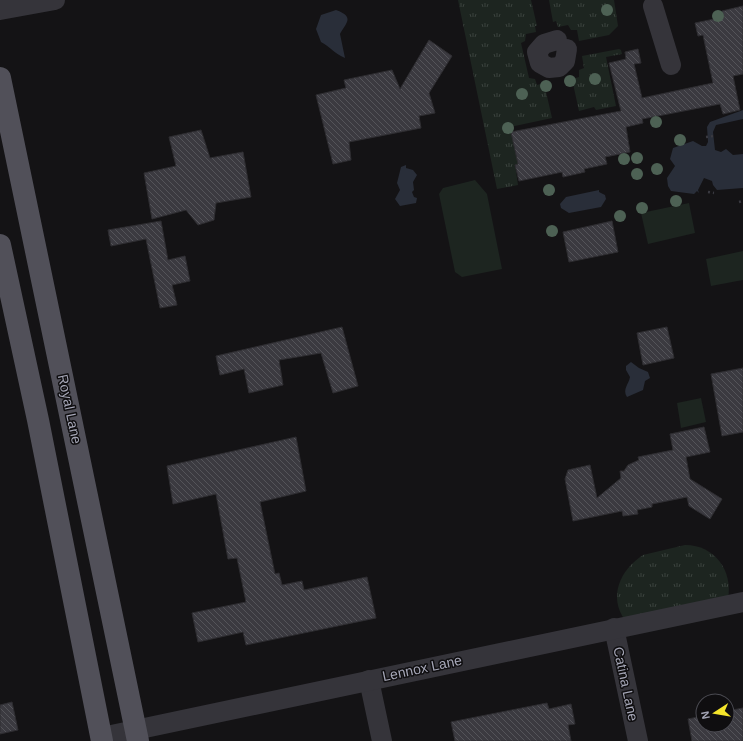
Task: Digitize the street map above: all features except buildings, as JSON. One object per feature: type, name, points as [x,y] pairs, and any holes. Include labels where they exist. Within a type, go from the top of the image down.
[{"type":"main road","name":"Royal Lane","points":[[0,78],[137,735]]},
{"type":"main road","points":[[0,245],[38,420],[102,739]]},
{"type":"main road","points":[[38,420],[71,413]]},
{"type":"street","points":[[0,10],[55,0]]},
{"type":"street","points":[[652,6],[671,65]]},
{"type":"street","name":"Lennox Lane","points":[[102,739],[137,735],[369,680],[743,602]]},
{"type":"street","name":"Catina Lane","points":[[614,628],[638,741]]},
{"type":"street","points":[[369,680],[382,741]]},
{"type":"path","points":[[706,137],[714,136]]},
{"type":"path","points":[[708,192],[714,193]]},
{"type":"path","points":[[739,202],[743,201]]},
{"type":"green space","points":[[458,0],[531,0],[537,26],[535,26],[536,32],[526,34],[525,41],[521,43],[529,78],[535,79],[537,85],[544,83],[552,118],[510,127],[518,164],[515,165],[518,185],[497,189]]},
{"type":"green space","points":[[549,0],[614,0],[618,26],[609,35],[579,41],[577,30],[571,30],[568,25],[558,27],[556,21],[553,22]]},
{"type":"green space","points":[[619,49],[621,50],[622,54],[606,57],[616,106],[596,110],[594,107],[579,111],[572,79],[579,77],[579,70],[584,68],[582,56]]},
{"type":"green space","points":[[475,180],[487,194],[502,269],[462,277],[455,272],[439,194],[443,188]]},
{"type":"green space","points":[[689,203],[695,233],[648,244],[641,213]]},
{"type":"green space","points":[[743,251],[743,280],[711,286],[706,259]]},
{"type":"green space","points":[[701,398],[706,422],[681,428],[677,403]]},
{"type":"green space","points":[[685,545],[696,546],[705,550],[720,562],[728,579],[728,599],[625,620],[617,602],[617,593],[619,584],[628,568],[643,555]]},
{"type":"shaded area","points":[[336,10],[346,15],[347,18],[346,24],[340,34],[345,58],[321,42],[316,29],[321,15]]},
{"type":"shaded area","points":[[743,110],[743,119],[716,125],[713,132],[715,150],[721,152],[726,149],[733,155],[743,154],[743,188],[717,190],[712,181],[704,178],[698,190],[699,193],[697,191],[694,194],[671,191],[668,186],[667,178],[675,166],[670,159],[673,148],[693,141],[702,146],[706,146],[708,142],[707,127],[710,122]]},
{"type":"shaded area","points":[[406,165],[406,168],[413,170],[417,175],[413,182],[414,190],[412,192],[414,197],[417,198],[416,203],[400,206],[395,199],[400,190],[397,183],[401,167]]},
{"type":"shaded area","points":[[599,190],[599,192],[605,195],[606,199],[601,207],[569,213],[561,208],[560,204],[566,197]]},
{"type":"shaded area","points":[[631,362],[648,372],[650,378],[645,381],[643,390],[627,397],[625,389],[630,377],[626,370],[626,366]]}]
